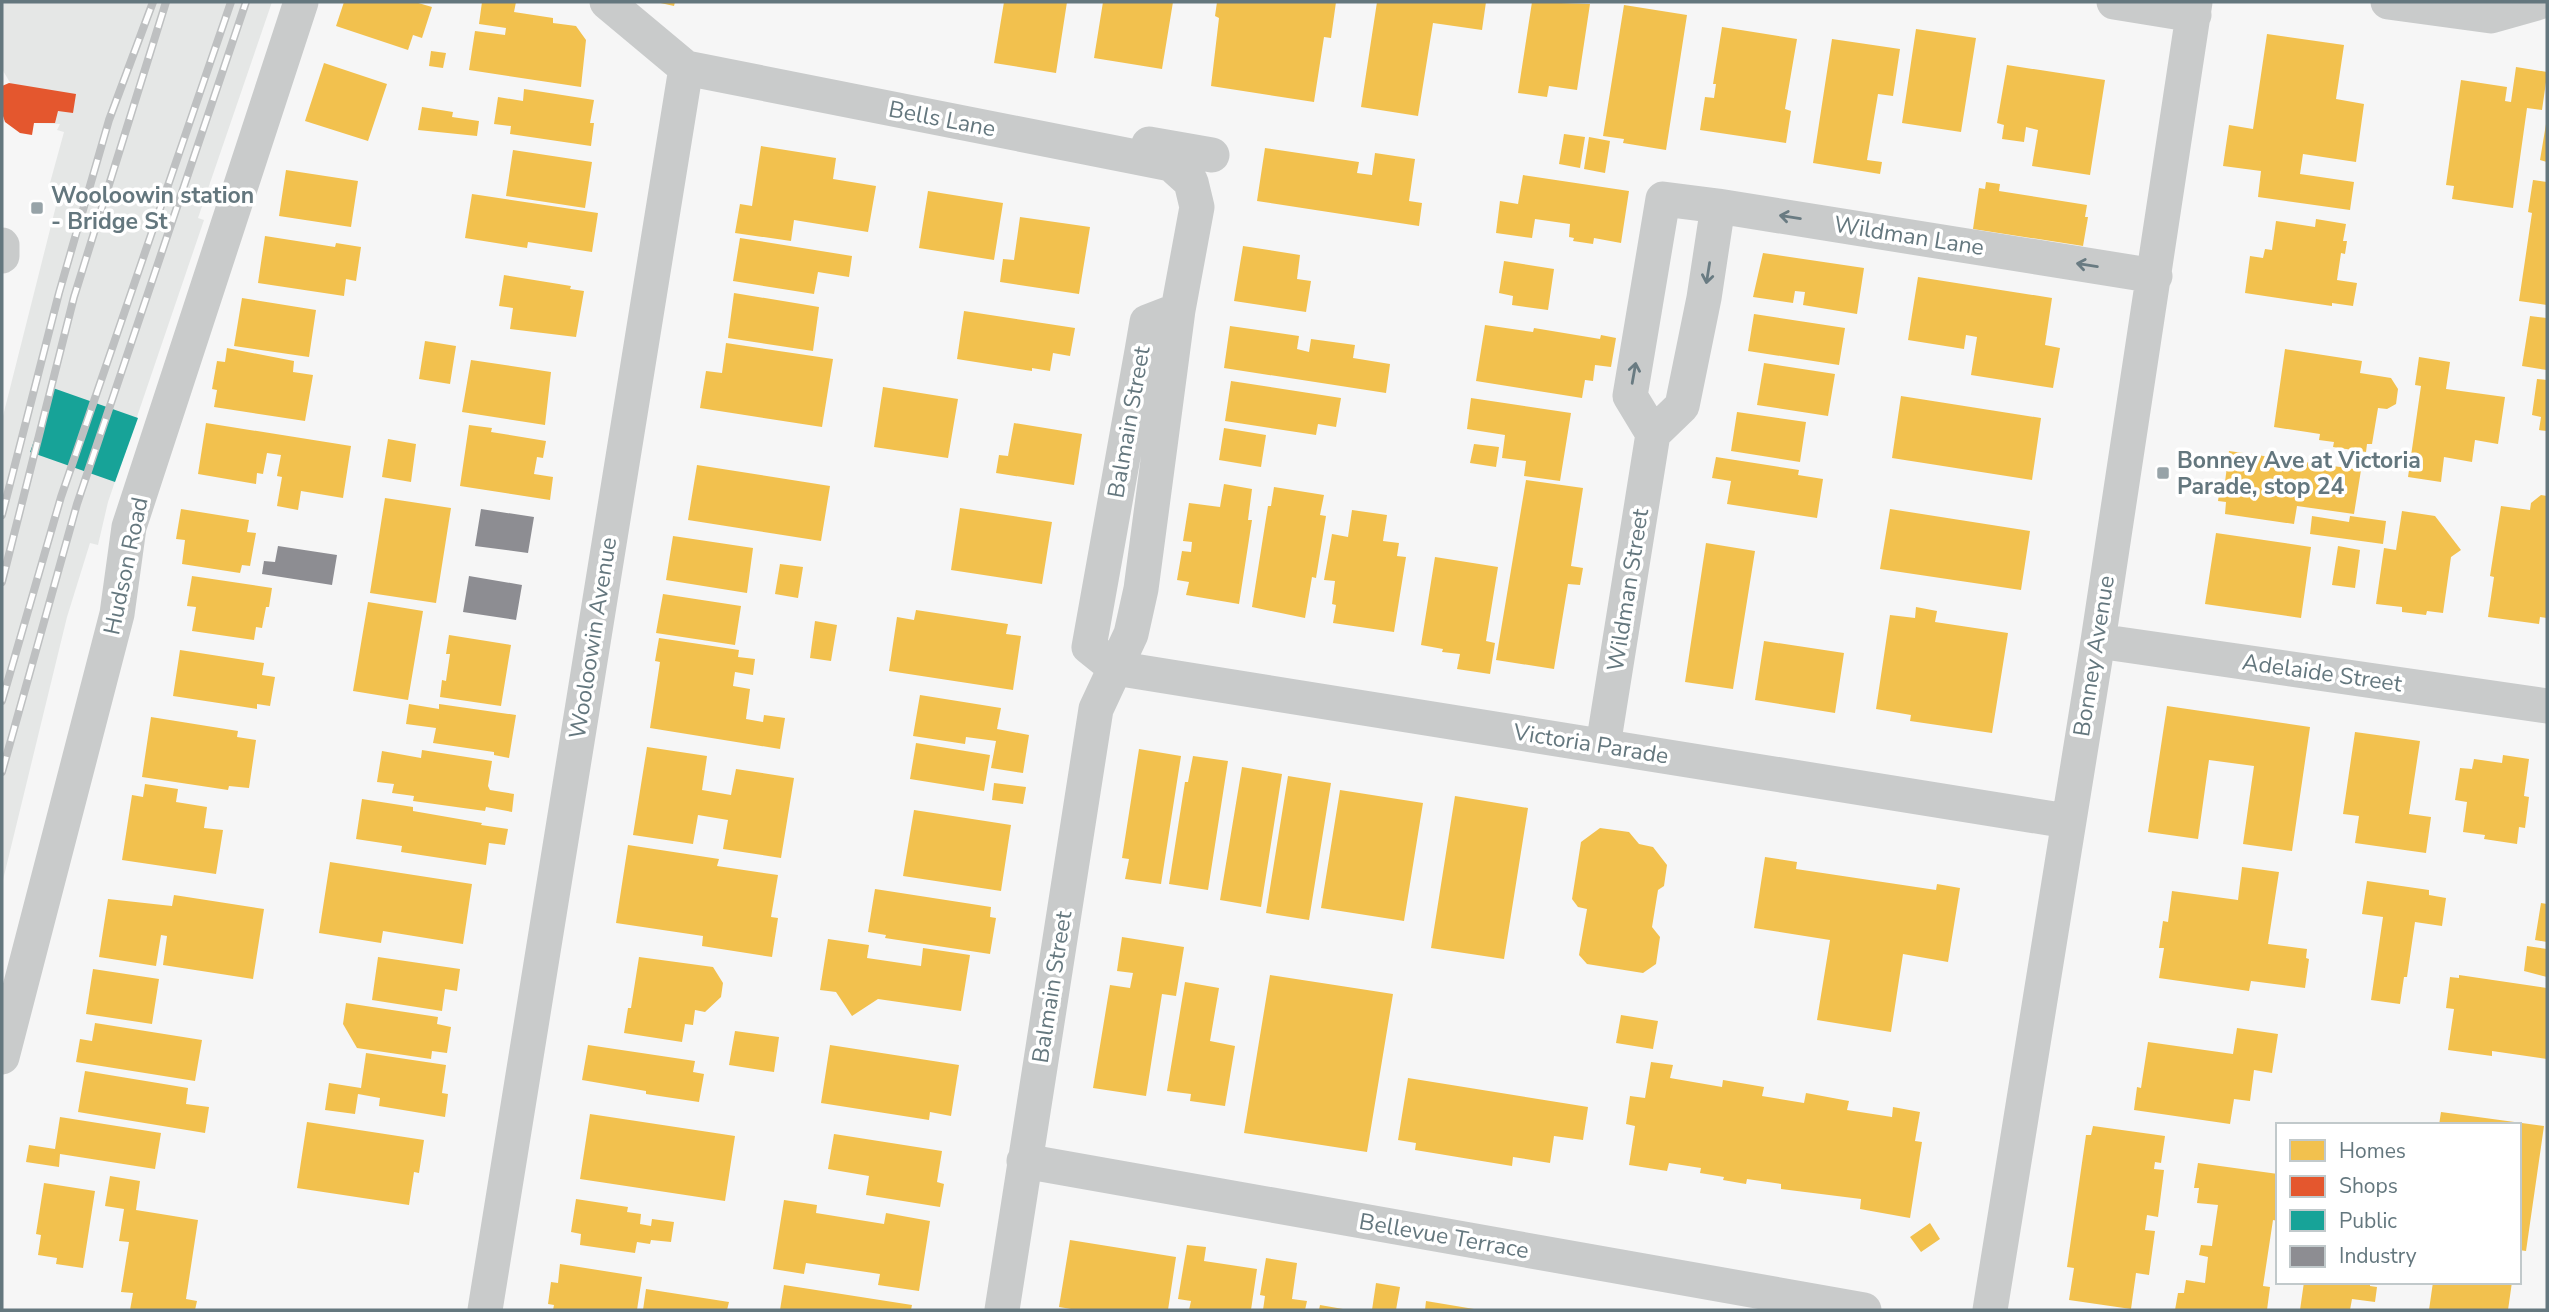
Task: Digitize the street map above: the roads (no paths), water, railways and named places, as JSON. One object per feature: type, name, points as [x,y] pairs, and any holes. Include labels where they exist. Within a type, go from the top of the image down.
[{"type":"street","name":"Hudson Road","points":[[2,1057],[117,614],[130,527],[301,2]]},
{"type":"street","points":[[607,2],[686,68]]},
{"type":"street","points":[[2114,2],[2194,8]]},
{"type":"street","points":[[2388,2],[2491,16],[2540,2]]},
{"type":"street","name":"Bonney Avenue","points":[[1990,1310],[2098,641],[2194,8]]},
{"type":"street","name":"Bells Lane","points":[[686,68],[1201,169]]},
{"type":"street","name":"Wooloowin Avenue","points":[[485,1310],[686,68]]},
{"type":"street","name":"Balmain Street","points":[[1002,1310],[1096,709],[1131,634],[1141,589],[1178,310],[1201,169]]},
{"type":"street","name":"Wildman Lane","points":[[1653,434],[1630,397],[1663,199],[2155,276]]},
{"type":"street","points":[[1653,434],[1682,406],[1704,298],[1718,206]]},
{"type":"street","points":[[2,246],[2,255]]},
{"type":"street","name":"Wildman Street","points":[[1603,746],[1653,434]]},
{"type":"street","name":"Adelaide Street","points":[[2098,641],[2547,706]]},
{"type":"street","name":"Victoria Parade","points":[[1115,668],[2067,821]]},
{"type":"street","name":"Bellevue Terrace","points":[[1024,1161],[1864,1310]]},
{"type":"railway","points":[[2,515],[59,293],[109,120],[153,2]]},
{"type":"railway","points":[[2,582],[74,297],[166,2]]},
{"type":"railway","points":[[2,701],[61,497],[231,2]]},
{"type":"railway","points":[[2,772],[77,504],[246,2]]},
{"type":"place","name":"Wooloowin station - Bridge St","points":[[37,208]]},
{"type":"place","name":"Bonney Ave at Victoria Parade, stop 24","points":[[2163,473]]}]
